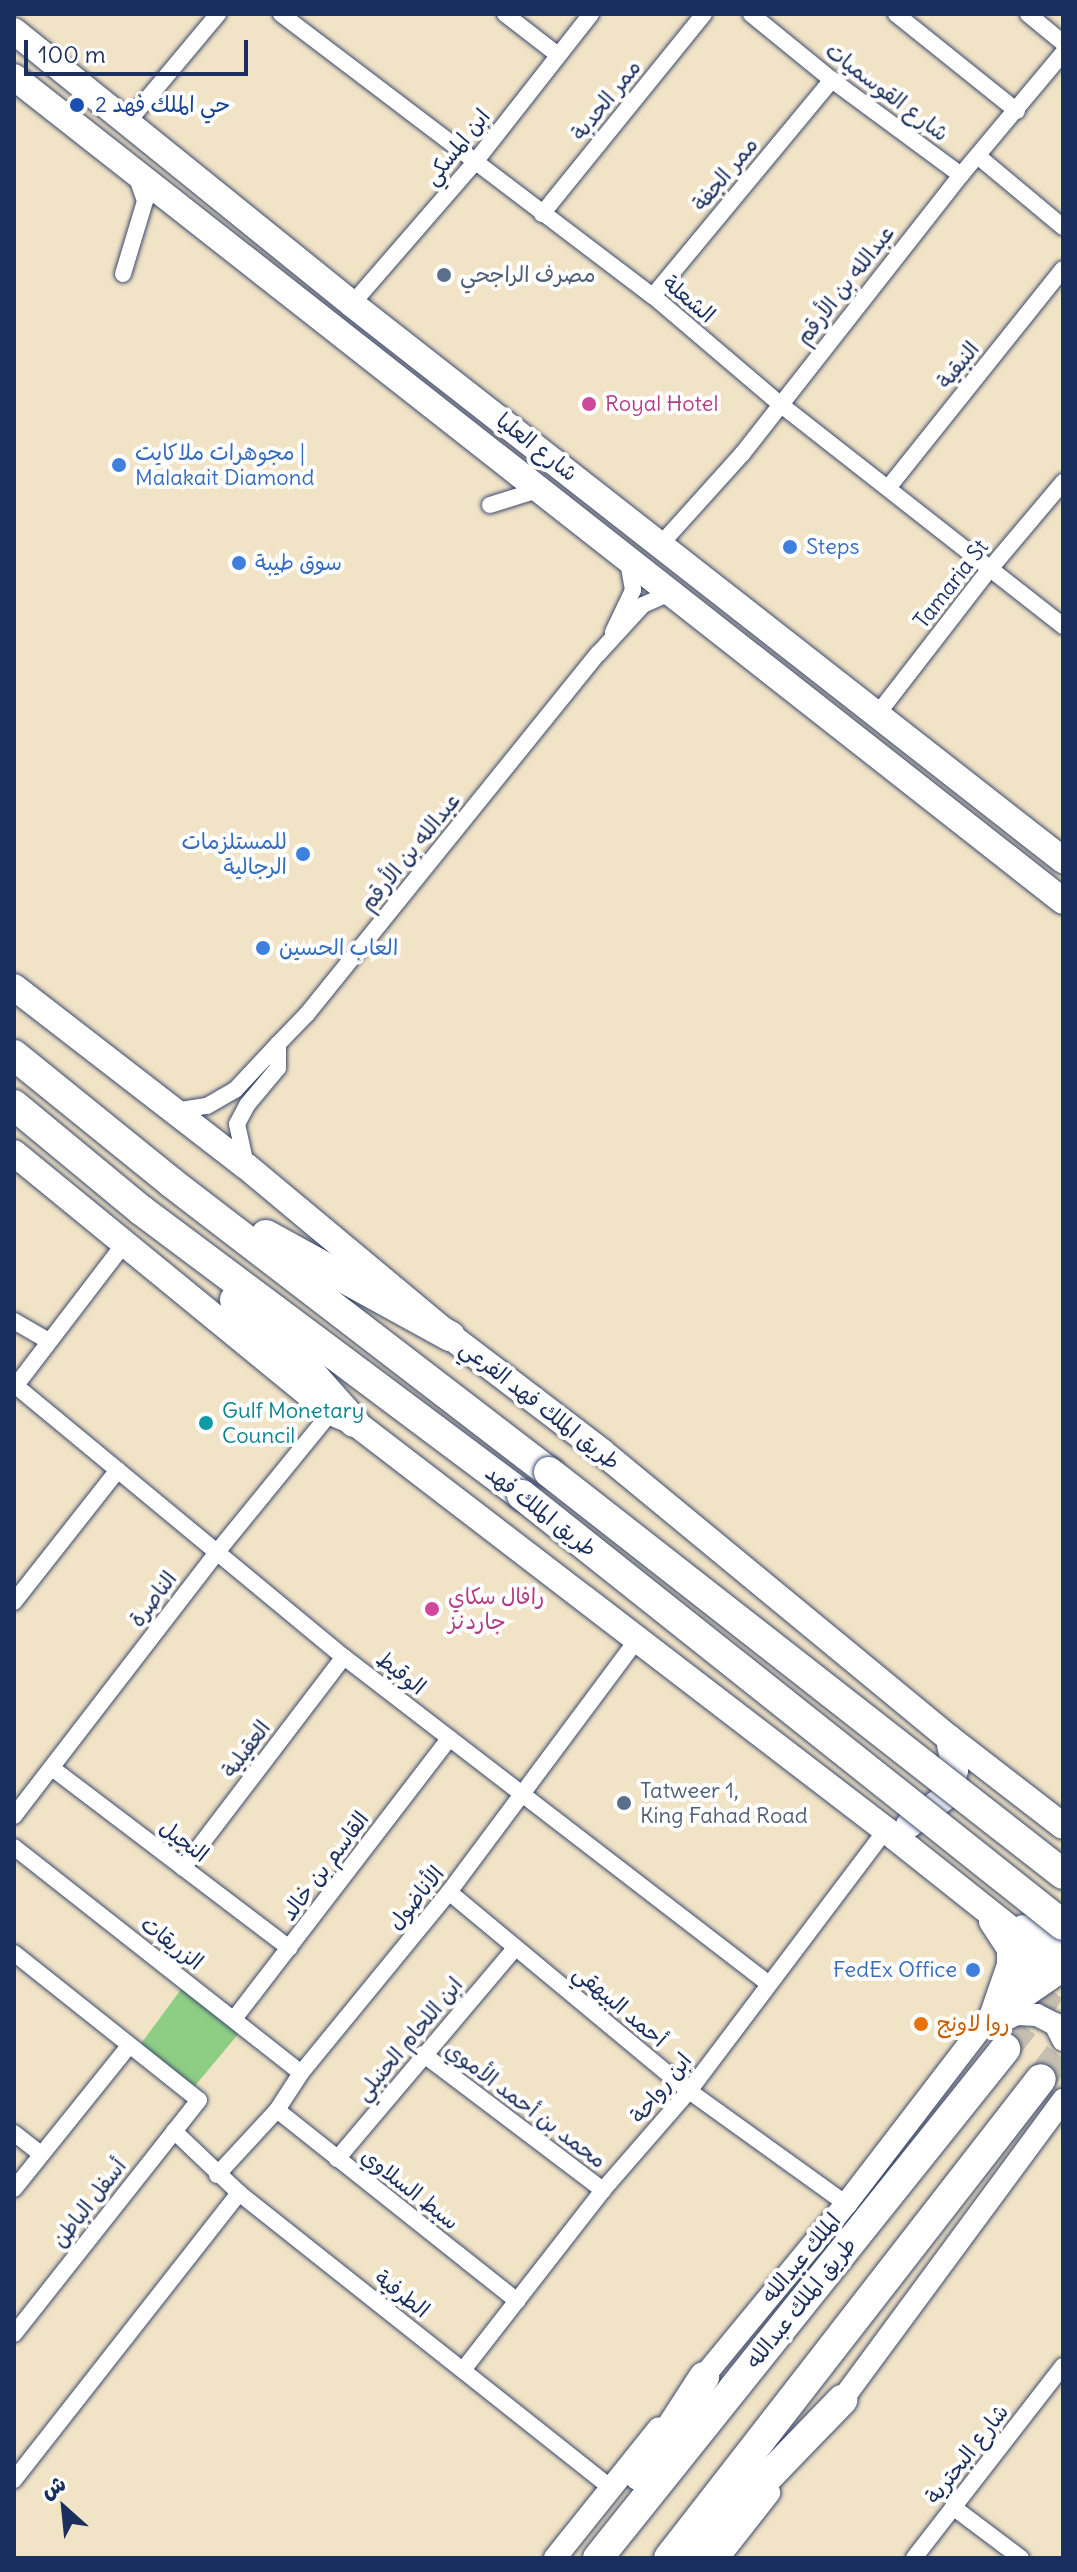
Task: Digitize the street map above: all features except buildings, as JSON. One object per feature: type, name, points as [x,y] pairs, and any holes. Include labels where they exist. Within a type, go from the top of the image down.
[{"type":"highway","name":"طريق الملك فهد","points":[[14,1055],[172,1183],[549,1472],[1063,1874]]},
{"type":"highway","name":"طريق الملك فهد","points":[[14,1105],[154,1220],[522,1495],[1056,1936]]},
{"type":"highway","points":[[172,1183],[194,1184],[283,1246],[450,1336]]},
{"type":"highway","points":[[154,1220],[307,1369],[342,1417]]},
{"type":"highway","name":"طريق الملك عبدالله","points":[[598,2558],[1005,2049]]},
{"type":"highway","points":[[669,2558],[1057,2093]]},
{"type":"highway","points":[[577,2558],[654,2457],[704,2377]]},
{"type":"highway","points":[[696,2558],[734,2512],[842,2400]]},
{"type":"main road","name":"شارع العليا","points":[[14,31],[352,304],[1063,860]]},
{"type":"main road","name":"شارع العليا","points":[[14,77],[1063,901]]},
{"type":"main road","name":"طريق الملك فهد الفرعي","points":[[14,987],[246,1166],[450,1336],[602,1452],[949,1738],[1062,1824]]},
{"type":"main road","points":[[14,1153],[342,1417],[982,1904],[1056,1936],[1062,1970],[985,2025]]},
{"type":"main road","points":[[886,1830],[920,1820],[944,1798],[955,1770],[949,1738]]},
{"type":"main road","points":[[982,1904],[1010,1949],[1010,1965],[985,2025]]},
{"type":"main road","name":"الملك عبدالله","points":[[555,2558],[609,2486],[704,2377],[846,2204],[1056,1936]]},
{"type":"main road","points":[[985,2025],[1017,2014],[1037,2015],[1055,2024],[1063,2040]]},
{"type":"main road","points":[[718,2558],[842,2400],[1057,2093]]},
{"type":"street","points":[[127,123],[218,14]]},
{"type":"street","name":"الشعلة","points":[[281,14],[653,296],[780,404],[1063,626]]},
{"type":"street","points":[[505,14],[558,55]]},
{"type":"street","name":"ابن المسكي","points":[[352,304],[475,162],[591,14]]},
{"type":"street","name":"ممر الحدبة","points":[[542,214],[704,14]]},
{"type":"street","name":"شارع القوسميات","points":[[751,14],[832,80],[961,175]]},
{"type":"street","points":[[896,14],[1017,111]]},
{"type":"street","points":[[1028,14],[1063,43]]},
{"type":"street","name":"عبدالله بن الأرقم","points":[[661,544],[743,453],[961,175],[1063,53]]},
{"type":"street","name":"ممر الجفة","points":[[653,296],[832,80]]},
{"type":"street","points":[[979,157],[1063,227]]},
{"type":"street","points":[[123,274],[145,201],[136,174]]},
{"type":"street","name":"النبقية","points":[[888,488],[1063,269]]},
{"type":"street","name":"Tamaria St","points":[[876,716],[989,570],[1063,482]]},
{"type":"street","points":[[490,505],[538,490]]},
{"type":"street","points":[[598,654],[618,625],[633,590],[627,559]]},
{"type":"street","name":"عبدالله بن الأرقم","points":[[246,1166],[237,1124],[247,1105],[278,1068],[278,1044],[307,1014],[598,654],[643,605],[670,593]]},
{"type":"street","points":[[174,1111],[207,1106],[235,1090],[278,1044]]},
{"type":"street","points":[[15,1387],[124,1244]]},
{"type":"street","points":[[14,1321],[48,1341]]},
{"type":"street","name":"الوقيط","points":[[15,1387],[344,1657],[769,1984]]},
{"type":"street","name":"الناصرة","points":[[16,1808],[52,1768],[217,1552],[342,1417]]},
{"type":"street","points":[[14,1602],[118,1470]]},
{"type":"street","name":"الأناضول","points":[[217,2175],[277,2110],[301,2073],[449,1892],[637,1640]]},
{"type":"street","name":"العقيلية","points":[[183,1868],[344,1657]]},
{"type":"street","name":"القاسم بن خالد","points":[[234,2019],[450,1738]]},
{"type":"street","name":"النجيل","points":[[52,1768],[289,1948]]},
{"type":"street","name":"ابن رواحة","points":[[463,2370],[603,2190],[689,2091],[886,1830]]},
{"type":"street","name":"الزريقات","points":[[14,1847],[301,2073]]},
{"type":"street","name":"أحمد البيهقي","points":[[449,1892],[689,2091],[846,2204]]},
{"type":"street","name":"ابن اللحام الحنبلي","points":[[337,2159],[515,1948]]},
{"type":"street","points":[[14,1953],[129,2046],[14,2189]]},
{"type":"street","name":"أسفل الباطن","points":[[18,2322],[199,2100],[129,2046]]},
{"type":"street","name":"محمد بن أحمد الأموي","points":[[423,2054],[603,2190]]},
{"type":"street","name":"سبط السلاوي","points":[[277,2110],[517,2301]]},
{"type":"street","name":"الطرفية","points":[[174,2131],[239,2193],[609,2486]]},
{"type":"street","points":[[14,2133],[41,2154]]},
{"type":"street","points":[[14,2480],[239,2193]]},
{"type":"street","name":"شارع البحترية","points":[[914,2558],[1060,2376]]},
{"type":"street","points":[[953,2507],[1021,2558]]},
{"type":"green space","points":[[182,1988],[240,2032],[194,2087],[140,2045]]},
{"type":"tunnel","points":[[1005,2049],[1063,1975]]},
{"type":"tunnel","points":[[1041,2079],[1063,2050]]},
{"type":"place","name":"حي الملك فهد 2","points":[[77,105]]},
{"type":"place","name":"مصرف الراجحي","points":[[444,275]]},
{"type":"place","name":"Royal Hotel","points":[[589,404]]},
{"type":"place","name":"مجوهرات ملاكايت | Malakait Diamond","points":[[119,465]]},
{"type":"place","name":"Steps","points":[[790,547]]},
{"type":"place","name":"سوق طيبة","points":[[239,563]]},
{"type":"place","name":"للمستلزمات الرجالية","points":[[303,854]]},
{"type":"place","name":"العاب الحسين","points":[[263,948]]},
{"type":"place","name":"Gulf Monetary Council","points":[[206,1423]]},
{"type":"place","name":"رافال سكاي جاردنز","points":[[432,1609]]},
{"type":"place","name":"Tatweer 1, King Fahad Road","points":[[624,1803]]},
{"type":"place","name":"FedEx Office","points":[[973,1970]]},
{"type":"place","name":"روا لاونج","points":[[921,2024]]}]
